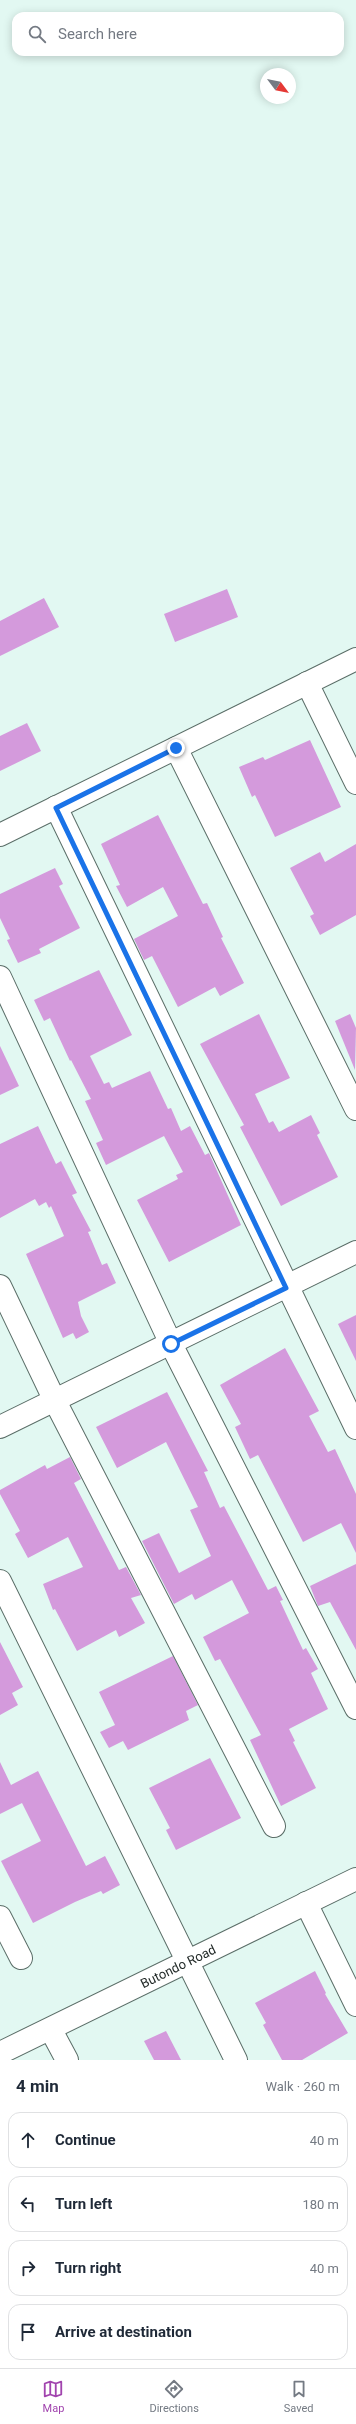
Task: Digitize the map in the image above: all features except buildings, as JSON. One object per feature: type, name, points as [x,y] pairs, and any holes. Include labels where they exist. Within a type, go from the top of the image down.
[{"type":"street","points":[[0,835],[356,659]]},
{"type":"street","points":[[307,683],[356,783]]},
{"type":"street","points":[[176,748],[356,1109]]},
{"type":"street","points":[[56,808],[286,1288],[356,1428]]},
{"type":"street","points":[[0,977],[171,1344],[356,1708]]},
{"type":"street","points":[[0,1427],[286,1288],[356,1252]]},
{"type":"street","points":[[0,1286],[54,1401],[274,1826]]},
{"type":"street","points":[[0,1581],[236,2060]]},
{"type":"street","name":"Butondo Road","points":[[0,2053],[51,2030],[356,1879]]},
{"type":"street","points":[[306,1903],[356,2005]]},
{"type":"street","points":[[0,1917],[21,1958]]},
{"type":"street","points":[[51,2030],[67,2060]]},
{"type":"route","points":[[171,1344],[286,1288],[56,808],[176,748]]}]
